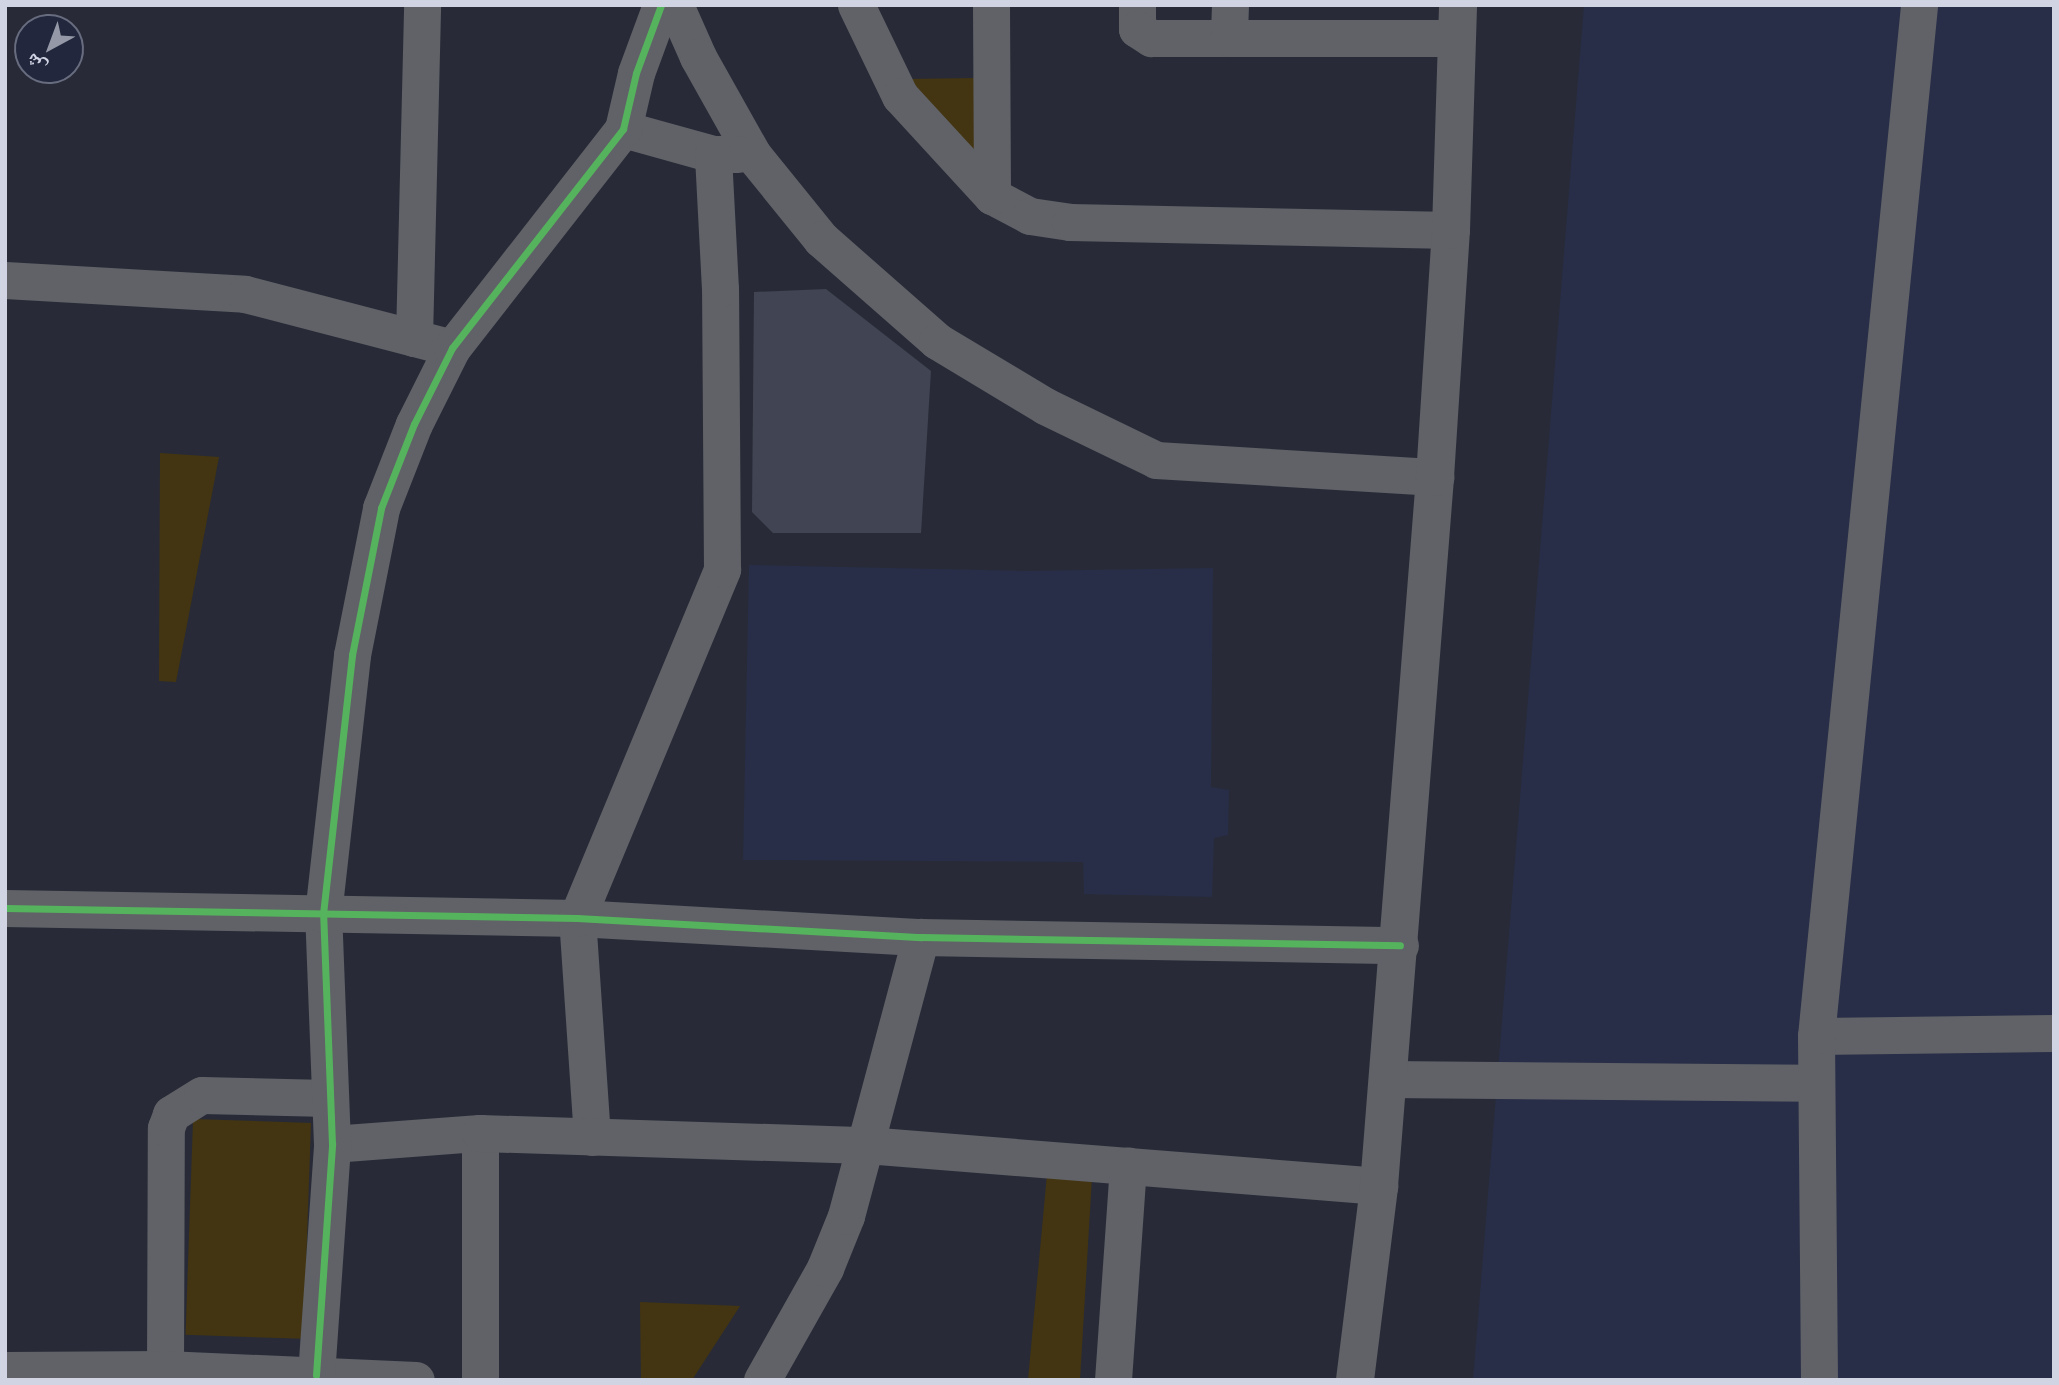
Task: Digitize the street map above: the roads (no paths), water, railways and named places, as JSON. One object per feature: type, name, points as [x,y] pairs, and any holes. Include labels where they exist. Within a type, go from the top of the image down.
[{"type":"street","points":[[414,338],[422,5]]},
{"type":"street","points":[[316,1375],[332,1144],[328,1098],[323,914],[352,655],[381,508],[414,424],[452,348],[623,130],[636,73],[662,5]]},
{"type":"street","points":[[675,5],[698,58],[753,155],[821,239],[937,341],[1045,406],[1156,460],[1435,477]]},
{"type":"street","points":[[856,5],[900,96],[992,196],[1030,216],[1070,222],[1451,230]]},
{"type":"street","points":[[991,5],[992,196]]},
{"type":"street","points":[[1137,5],[1137,29],[1151,38],[1229,22],[1457,22],[1451,230],[1400,945],[1379,1186],[1355,1380]]},
{"type":"street","points":[[1819,1380],[1816,1036],[1919,5]]},
{"type":"street","points":[[636,73],[698,58]]},
{"type":"street","points":[[623,130],[713,154],[753,155]]},
{"type":"street","points":[[592,1137],[577,918],[722,569],[720,289],[713,154]]},
{"type":"street","points":[[5,280],[244,294],[452,348]]},
{"type":"street","points":[[5,908],[577,918],[921,937],[1400,945]]},
{"type":"street","points":[[762,1380],[825,1268],[866,1145],[921,937]]},
{"type":"street","points":[[1816,1036],[2054,1033]]},
{"type":"street","points":[[1387,1079],[1816,1083]]},
{"type":"street","points":[[165,1369],[166,1128],[171,1114],[202,1095],[328,1098]]},
{"type":"street","points":[[332,1144],[480,1133],[866,1145],[1379,1186]]},
{"type":"street","points":[[480,1133],[480,1380]]},
{"type":"street","points":[[1113,1380],[1128,1166]]},
{"type":"street","points":[[5,1370],[165,1369],[416,1380]]}]
